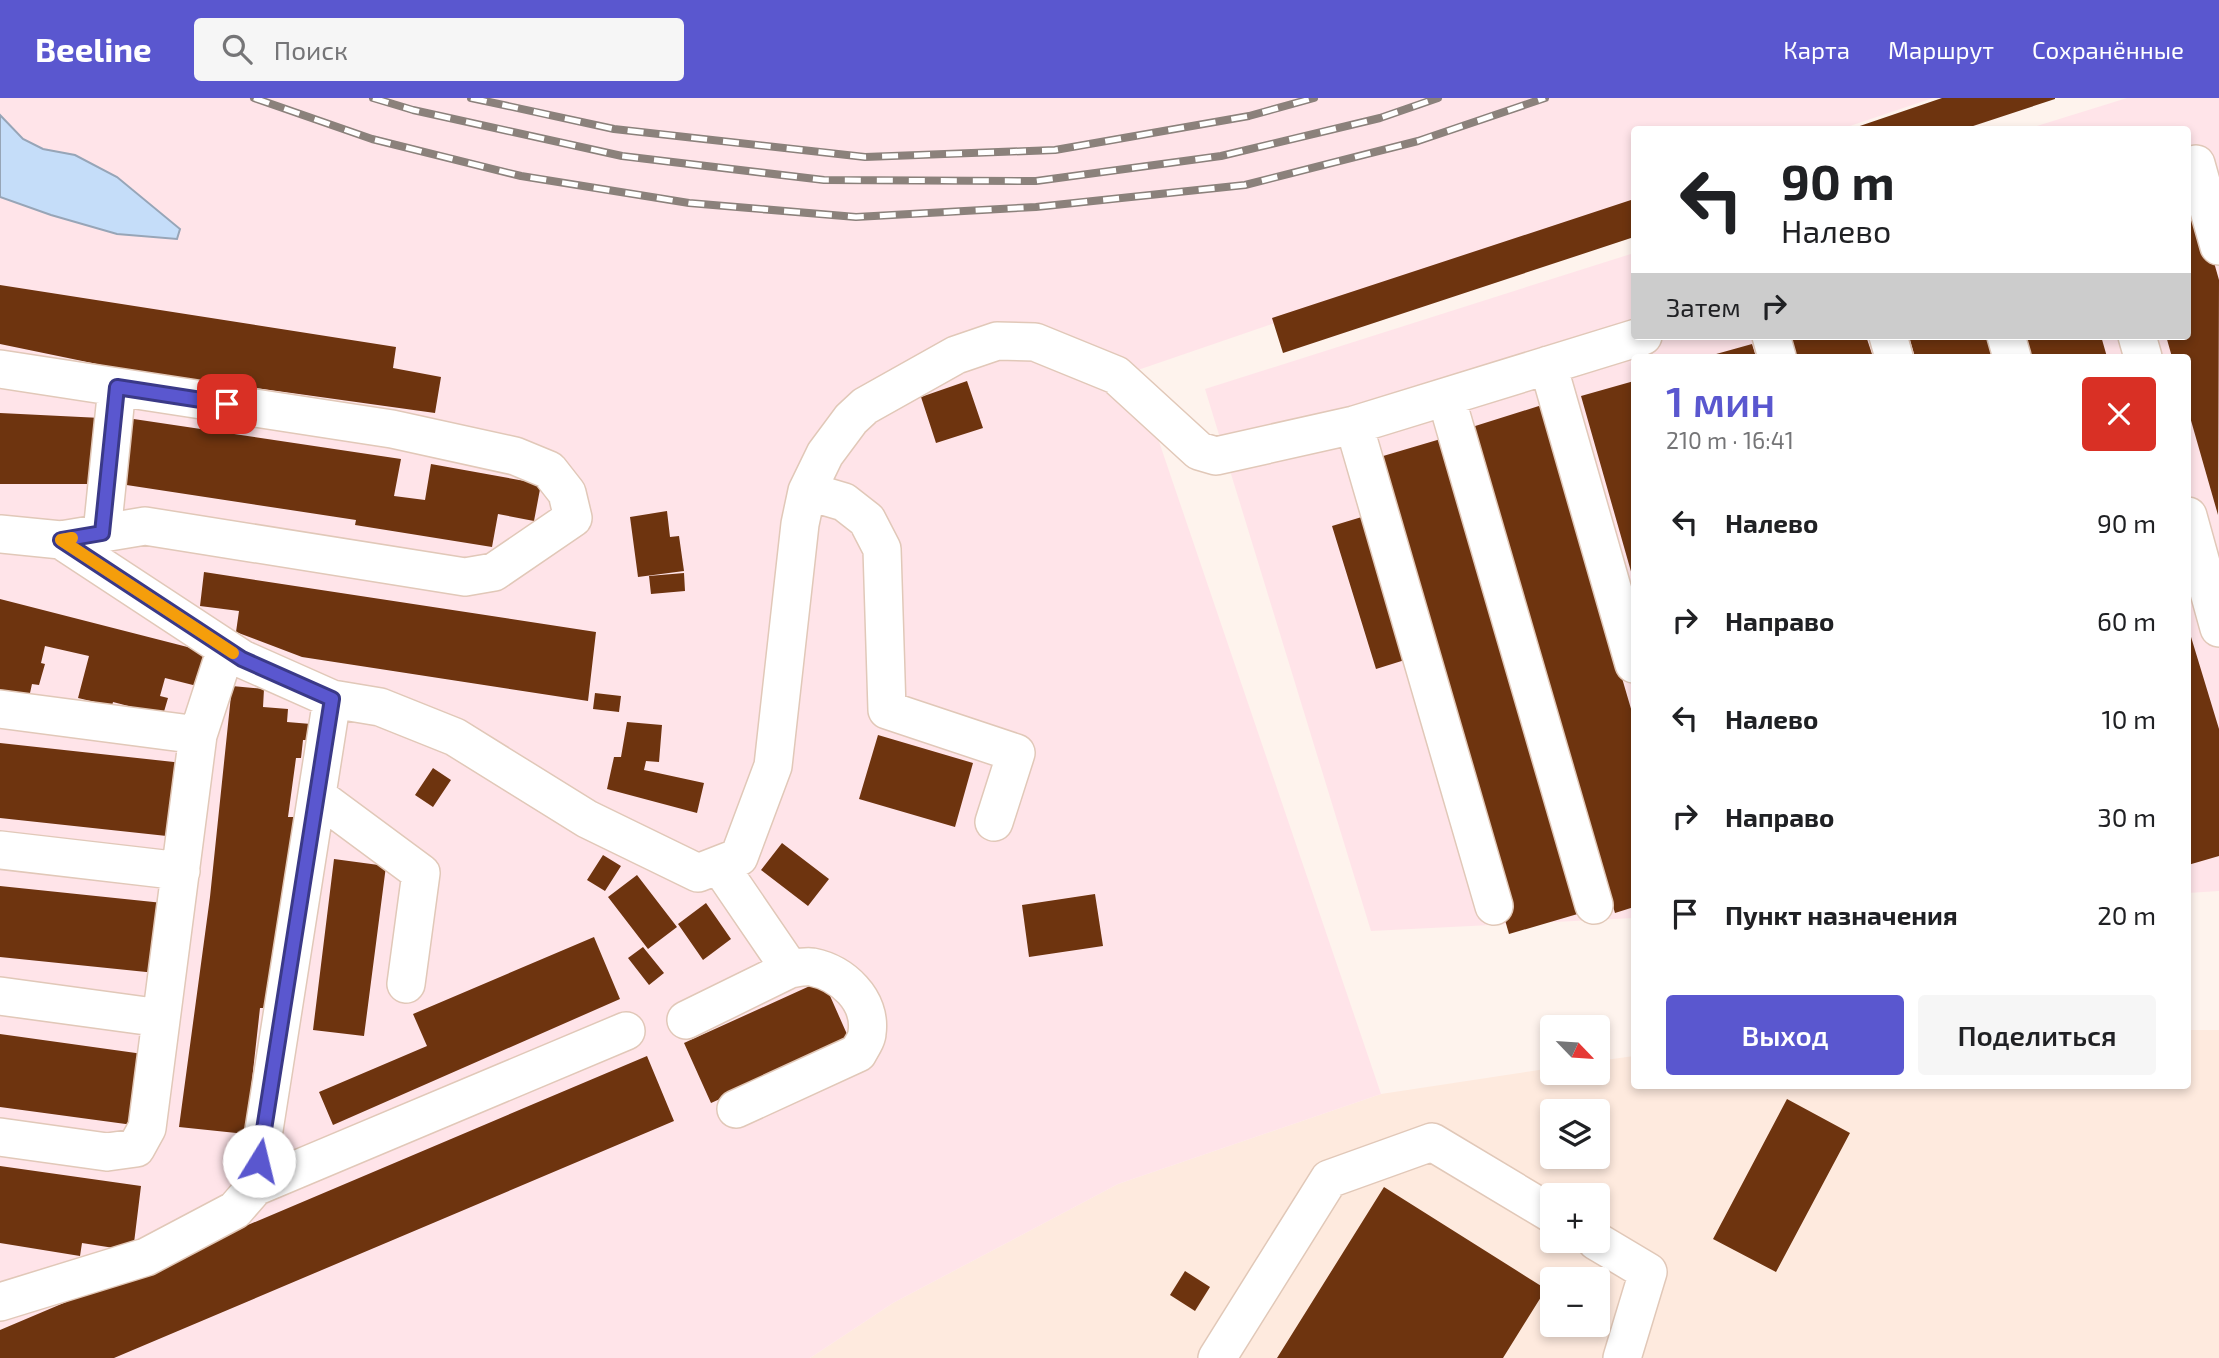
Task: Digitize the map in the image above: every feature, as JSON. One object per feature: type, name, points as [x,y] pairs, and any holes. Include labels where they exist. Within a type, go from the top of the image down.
[{"type":"lane","points":[[2201,163],[2219,247]]},
{"type":"lane","points":[[61,540],[242,659],[332,699],[380,707],[455,737],[587,819],[698,873],[739,858],[773,766],[800,524],[807,491],[825,454],[851,419],[865,407],[956,355],[997,341],[1035,342],[1115,375],[1199,450],[1216,456],[1354,425],[1631,340]]},
{"type":"lane","points":[[1548,365],[1631,654]]},
{"type":"lane","points":[[0,369],[392,429],[515,456],[550,470],[567,493],[573,518],[494,572],[465,577],[145,526],[61,540],[0,534]]},
{"type":"lane","points":[[102,533],[117,387]]},
{"type":"lane","points":[[1446,397],[1594,905]]},
{"type":"lane","points":[[1354,425],[1494,906]]},
{"type":"lane","points":[[807,491],[844,502],[867,520],[882,550],[887,710],[1017,753],[994,822]]},
{"type":"lane","points":[[2191,527],[2219,628]]},
{"type":"lane","points":[[0,1137],[107,1152],[136,1148],[148,1128],[198,735],[226,649]]},
{"type":"lane","points":[[255,1187],[332,699]]},
{"type":"lane","points":[[0,709],[198,735]]},
{"type":"lane","points":[[317,796],[421,873],[406,984]]},
{"type":"lane","points":[[0,850],[180,871]]},
{"type":"lane","points":[[719,865],[790,969]]},
{"type":"lane","points":[[685,1020],[790,969],[810,967],[842,980],[859,996],[868,1034],[858,1053],[736,1109]]},
{"type":"lane","points":[[0,996],[161,1018]]},
{"type":"lane","points":[[0,1302],[146,1257],[235,1210],[255,1187],[626,1031]]},
{"type":"lane","points":[[1217,1358],[1329,1179],[1432,1142],[1540,1207]]},
{"type":"lane","points":[[1610,1249],[1648,1272],[1622,1358]]},
{"type":"shaded area","points":[[0,98],[1933,98],[1850,126],[1631,126],[1631,201],[1135,371],[1381,1094],[1118,1184],[893,1303],[810,1358],[0,1358]]},
{"type":"shaded area","points":[[2127,98],[2219,98],[2219,891],[2191,893],[2191,354],[1631,354],[1631,918],[1371,931],[1205,389],[1631,254],[1631,340],[2191,340],[2191,126],[2037,126]]},
{"type":"shaded area","points":[[2191,1030],[2219,1030],[2219,1358],[810,1358],[893,1303],[1118,1184],[1381,1094],[1540,1070],[1540,1085],[1610,1085],[1610,1059],[1631,1056],[1631,1089],[2191,1089]]},
{"type":"water","points":[[0,115],[23,139],[43,149],[75,155],[117,177],[180,229],[177,239],[117,234],[0,197]]},
{"type":"building","points":[[1942,98],[2055,98],[1973,126],[1860,126]]},
{"type":"building","points":[[2196,199],[2219,280],[2218,515],[2191,420],[2191,354],[2171,354],[2167,340],[2191,340],[2191,200]]},
{"type":"building","points":[[1631,200],[1631,238],[1283,353],[1272,318]]},
{"type":"building","points":[[0,285],[396,347],[393,368],[441,377],[435,413],[126,370],[0,344]]},
{"type":"building","points":[[1792,340],[1867,340],[1872,354],[1796,354]]},
{"type":"building","points":[[1910,340],[1988,340],[1992,354],[1914,354]]},
{"type":"building","points":[[2027,340],[2102,340],[2106,354],[2031,354]]},
{"type":"building","points":[[1752,344],[1755,354],[1716,354]]},
{"type":"building","points":[[967,381],[983,428],[936,443],[921,397]]},
{"type":"building","points":[[1631,382],[1631,571],[1581,396]]},
{"type":"building","points":[[1542,405],[1631,709],[1631,908],[1615,913],[1472,427]]},
{"type":"building","points":[[0,413],[101,418],[98,484],[0,484]]},
{"type":"building","points":[[127,418],[401,459],[394,496],[425,500],[431,464],[541,484],[534,521],[498,514],[492,547],[355,525],[356,520],[120,484]]},
{"type":"building","points":[[1444,438],[1581,913],[1509,934],[1373,459]]},
{"type":"building","points":[[667,511],[670,537],[679,536],[684,571],[638,577],[630,517]]},
{"type":"building","points":[[1365,516],[1408,659],[1376,669],[1332,526]]},
{"type":"building","points":[[204,572],[596,632],[588,701],[302,657],[236,632],[239,611],[200,606]]},
{"type":"building","points":[[684,573],[685,591],[651,594],[649,576]]},
{"type":"building","points":[[0,599],[207,652],[197,686],[165,678],[160,696],[168,698],[163,715],[113,702],[112,706],[78,698],[89,656],[45,646],[41,663],[45,664],[39,685],[32,684],[28,702],[0,695]]},
{"type":"building","points":[[2191,637],[2219,729],[2219,856],[2191,864]]},
{"type":"building","points":[[232,686],[264,689],[263,707],[288,709],[287,722],[311,724],[310,740],[303,740],[301,758],[296,758],[288,817],[294,817],[276,963],[271,962],[266,1008],[260,1008],[246,1134],[179,1127],[210,897]]},
{"type":"building","points":[[595,693],[621,696],[619,712],[593,709]]},
{"type":"building","points":[[627,722],[662,725],[659,762],[646,761],[644,770],[704,783],[697,813],[607,789],[614,757],[621,757]]},
{"type":"building","points":[[878,735],[973,763],[955,827],[859,799]]},
{"type":"building","points":[[0,743],[183,763],[176,837],[0,818]]},
{"type":"building","points":[[433,768],[451,780],[433,807],[415,795]]},
{"type":"building","points":[[782,843],[829,879],[808,906],[761,870]]},
{"type":"building","points":[[603,855],[621,866],[605,891],[587,880]]},
{"type":"building","points":[[334,859],[386,866],[364,1036],[313,1030]]},
{"type":"building","points":[[637,875],[677,927],[648,949],[608,897]]},
{"type":"building","points":[[0,886],[163,903],[156,973],[0,957]]},
{"type":"building","points":[[1095,894],[1103,946],[1029,957],[1022,905]]},
{"type":"building","points":[[706,903],[731,939],[703,960],[678,924]]},
{"type":"building","points":[[594,937],[620,999],[333,1125],[319,1092],[427,1046],[413,1014]]},
{"type":"building","points":[[643,947],[664,973],[649,985],[628,958]]},
{"type":"building","points":[[823,980],[850,1041],[711,1103],[684,1043]]},
{"type":"building","points":[[0,1034],[143,1054],[133,1125],[0,1107]]},
{"type":"building","points":[[647,1056],[674,1121],[114,1358],[0,1358],[0,1330]]},
{"type":"building","points":[[1787,1099],[1850,1133],[1776,1272],[1713,1239]]},
{"type":"building","points":[[0,1166],[141,1186],[133,1251],[82,1243],[80,1256],[0,1243]]},
{"type":"building","points":[[1384,1187],[1540,1285],[1540,1299],[1503,1358],[1277,1358]]},
{"type":"building","points":[[1185,1271],[1210,1287],[1195,1311],[1170,1295]]},
{"type":"railway","points":[[254,98],[372,139],[521,176],[689,203],[856,217],[1036,207],[1245,185],[1418,141],[1545,98]]},
{"type":"railway","points":[[373,98],[413,110],[622,156],[824,180],[1036,181],[1221,156],[1380,118],[1438,98]]},
{"type":"railway","points":[[471,98],[614,129],[865,157],[1055,150],[1249,116],[1314,98]]},
{"type":"slow traffic","points":[[72,538],[61,540],[233,653]]},
{"type":"route","points":[[227,404],[117,387],[102,533],[61,540],[242,659],[332,699],[259,1161]]}]
